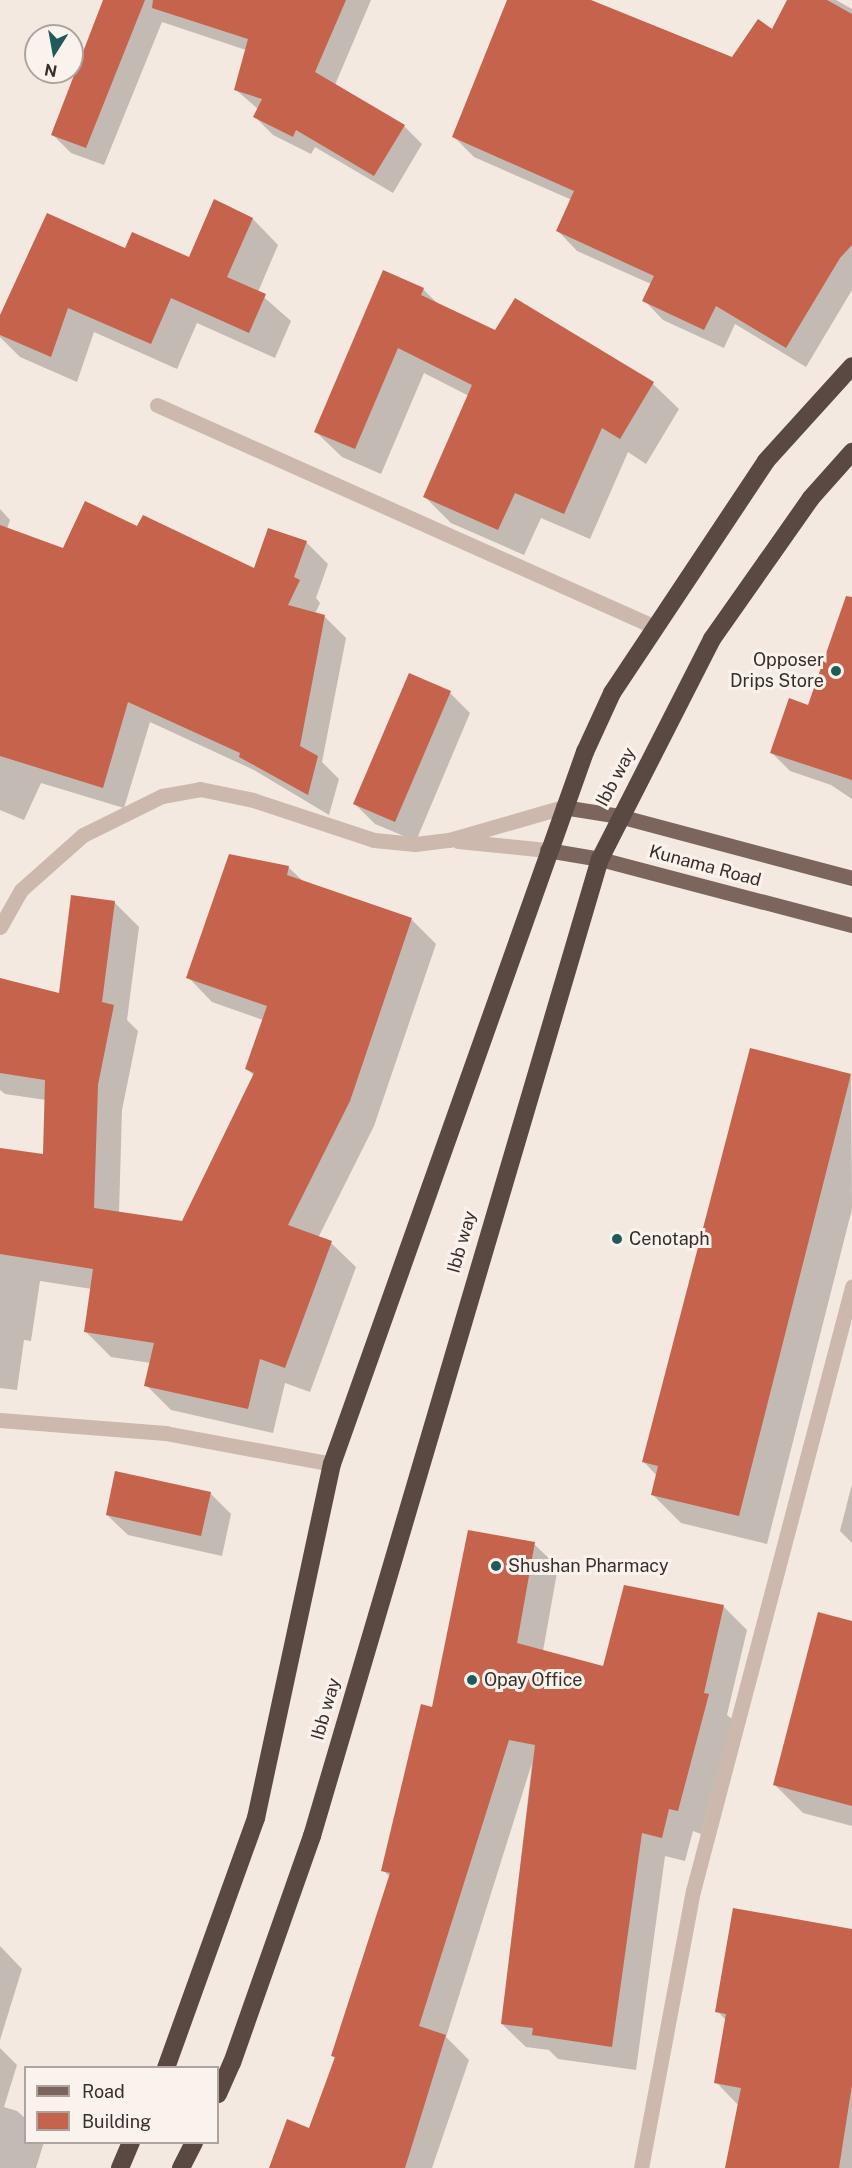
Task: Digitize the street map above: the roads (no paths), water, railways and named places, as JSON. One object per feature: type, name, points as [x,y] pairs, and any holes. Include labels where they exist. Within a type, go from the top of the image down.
[{"type":"highway","points":[[166,2066],[256,1818],[332,1464],[515,954],[563,807],[612,693],[655,627],[766,461],[852,366]]},
{"type":"highway","name":"Ibb way","points":[[219,2092],[232,2063],[312,1836],[600,859],[619,816],[712,639],[811,498],[852,452]]},
{"type":"highway","points":[[120,2168],[130,2144]]},
{"type":"highway","points":[[181,2168],[193,2144]]},
{"type":"main road","name":"Kunama Road","points":[[563,807],[619,816],[852,878]]},
{"type":"main road","name":"Kunama Road","points":[[548,850],[600,859],[852,925]]},
{"type":"street","points":[[157,405],[655,627]]},
{"type":"street","points":[[0,927],[21,890],[83,835],[162,796],[200,789],[253,800],[374,840],[415,844],[449,840],[563,807]]},
{"type":"street","points":[[449,840],[548,850]]},
{"type":"street","points":[[641,2168],[693,1891],[852,1287]]},
{"type":"street","points":[[0,1420],[165,1433],[332,1464]]},
{"type":"place","name":"Opposer Drips Store","points":[[836,671]]},
{"type":"place","name":"Cenotaph","points":[[617,1239]]},
{"type":"place","name":"Shushan Pharmacy","points":[[496,1566]]},
{"type":"place","name":"Opay Office","points":[[472,1680]]}]
